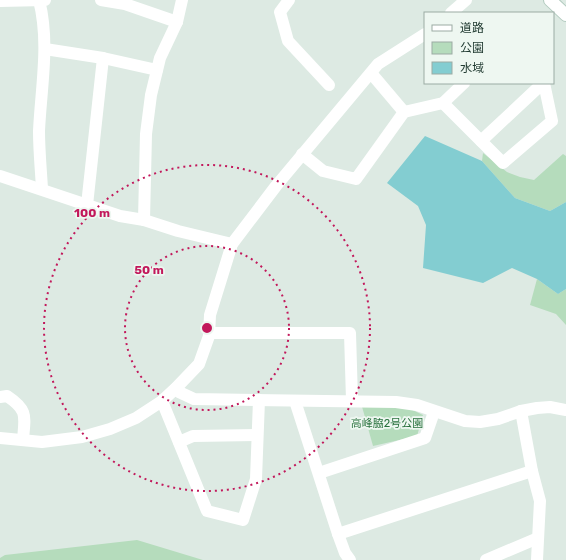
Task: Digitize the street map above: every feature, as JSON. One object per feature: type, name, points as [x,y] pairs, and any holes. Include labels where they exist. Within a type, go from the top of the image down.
[{"type":"street","points":[[40,0],[45,25],[39,151],[42,190]]},
{"type":"street","points":[[0,1],[45,0]]},
{"type":"street","points":[[101,0],[125,2],[177,22]]},
{"type":"street","points":[[144,220],[146,134],[151,95],[160,58],[177,22],[182,0]]},
{"type":"street","points":[[289,0],[280,12],[288,41],[329,85]]},
{"type":"street","points":[[452,12],[466,0]]},
{"type":"street","points":[[550,0],[566,16]]},
{"type":"street","points":[[0,438],[42,442],[82,437],[110,429],[136,418],[162,401],[176,388],[199,364],[209,333],[210,315],[232,244],[276,186],[378,64],[424,35]]},
{"type":"street","points":[[45,49],[103,58],[157,70]]},
{"type":"street","points":[[87,205],[103,58]]},
{"type":"street","points":[[371,73],[404,112]]},
{"type":"street","points":[[302,154],[323,171],[356,179],[404,112],[443,103],[463,84]]},
{"type":"street","points":[[481,141],[543,84]]},
{"type":"street","points":[[443,103],[503,163],[552,121],[544,84]]},
{"type":"street","points":[[0,176],[120,216],[144,220],[178,231],[232,244]]},
{"type":"street","points":[[209,333],[350,333],[352,400]]},
{"type":"street","points":[[176,388],[179,392],[194,399],[295,401],[352,400],[408,403],[465,421],[480,422],[498,419],[521,411],[537,408],[550,407],[566,410]]},
{"type":"street","points":[[0,397],[7,396],[19,404],[25,417],[23,439]]},
{"type":"street","points":[[162,401],[207,511],[243,520],[256,479],[259,400]]},
{"type":"street","points":[[295,401],[338,534],[345,553],[350,560]]},
{"type":"street","points":[[521,411],[532,472],[540,501],[537,560]]},
{"type":"street","points":[[319,473],[425,438],[434,412]]},
{"type":"street","points":[[180,442],[193,436],[257,435]]},
{"type":"street","points":[[338,534],[532,472]]},
{"type":"street","points":[[486,560],[538,538]]},
{"type":"green space","points":[[483,153],[507,172],[534,180],[563,154],[566,156],[566,202],[550,211],[515,198],[482,161]]},
{"type":"green space","points":[[537,279],[558,294],[566,289],[566,325],[556,314],[530,305]]},
{"type":"green space","name":"高峰脇2号公園","points":[[361,403],[406,407],[423,415],[417,436],[373,446]]},
{"type":"green space","points":[[137,540],[203,560],[0,560],[0,558],[5,555]]},
{"type":"water","points":[[425,136],[482,161],[515,198],[550,211],[566,202],[566,289],[558,294],[537,279],[512,268],[483,283],[423,268],[426,225],[418,206],[387,183]]}]
